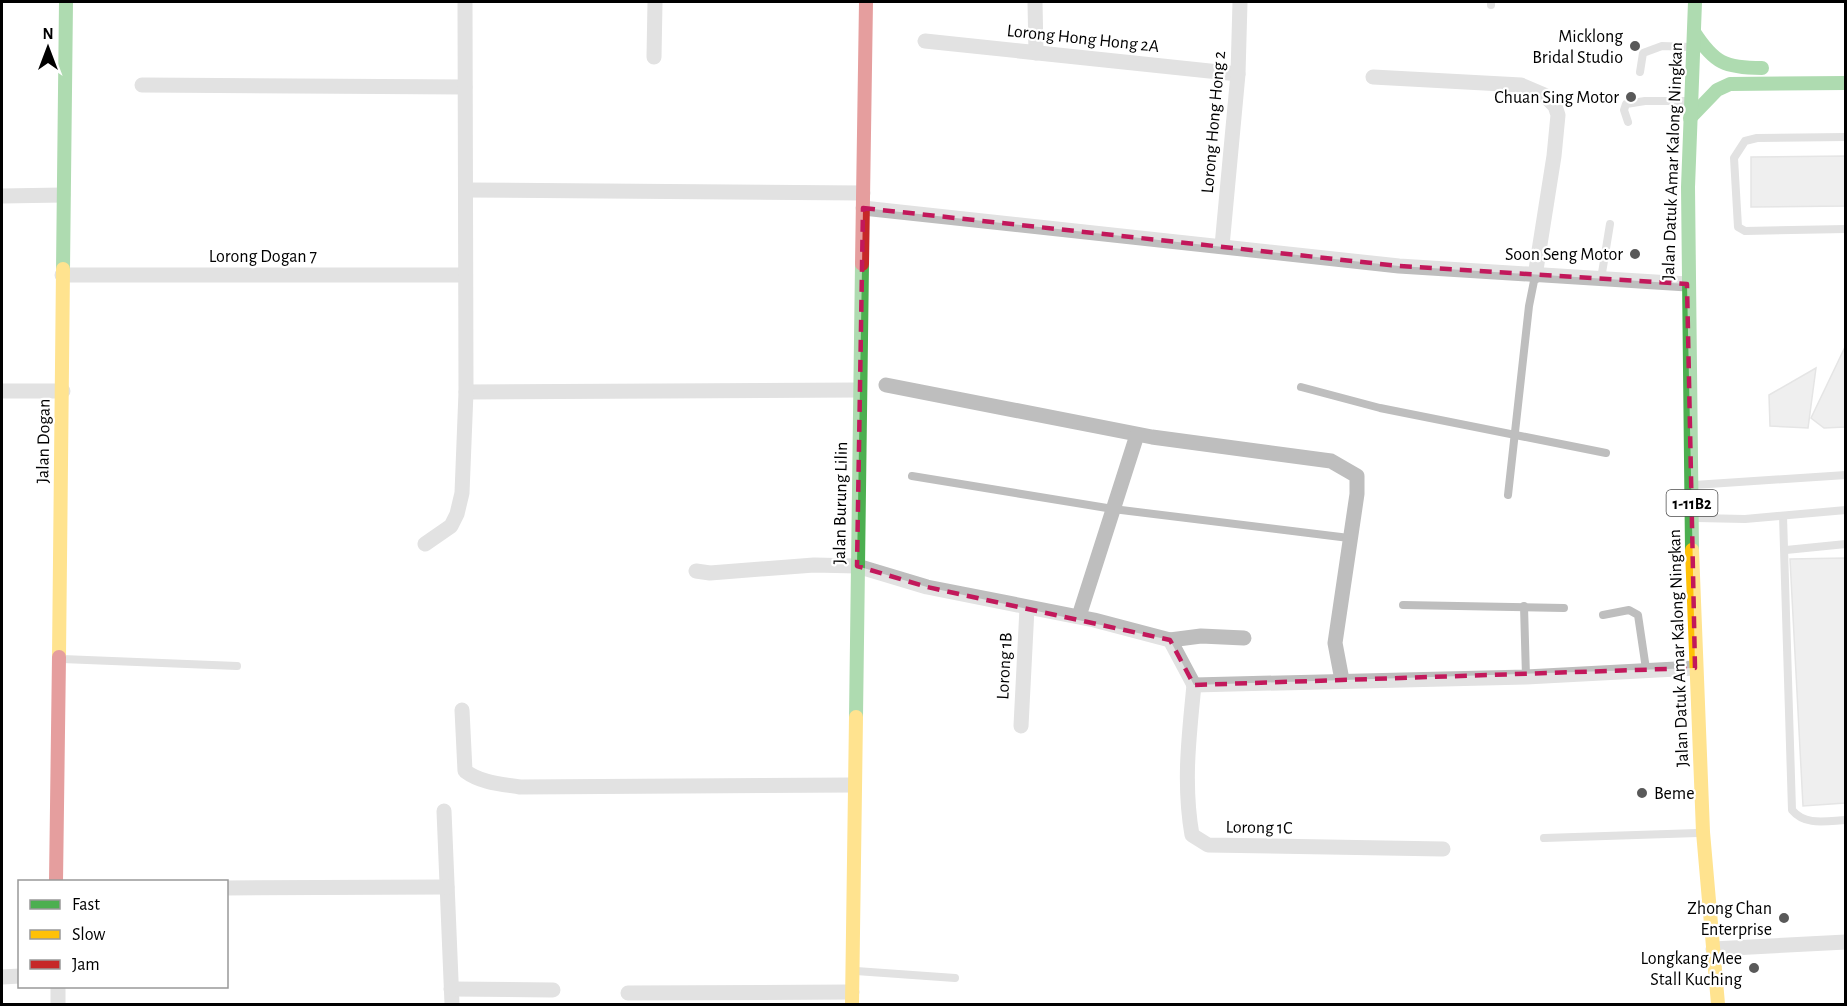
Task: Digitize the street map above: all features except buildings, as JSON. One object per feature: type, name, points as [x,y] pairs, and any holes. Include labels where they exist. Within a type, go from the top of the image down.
[{"type":"main road","name":"Jalan Dogan","points":[[56,880],[66,2]]},
{"type":"main road","name":"Jalan Burung Lilin","points":[[852,998],[858,390],[866,2]]},
{"type":"main road","name":"Jalan Datuk Amar Kalong Ningkan","points":[[1695,2],[1686,284],[1695,668],[1703,832],[1718,1005]]},
{"type":"main road","points":[[1694,32],[1706,52],[1719,63],[1733,69],[1778,68]]},
{"type":"main road","points":[[1690,118],[1717,90],[1730,84],[1845,82]]},
{"type":"street","points":[[425,544],[451,526],[457,514],[462,493],[466,392],[465,2]]},
{"type":"street","points":[[654,57],[655,2]]},
{"type":"street","points":[[1035,2],[1036,53]]},
{"type":"street","name":"Lorong Hong Hong 2","points":[[1222,246],[1238,74],[1240,2]]},
{"type":"street","name":"Lorong Hong Hong 2A","points":[[925,41],[1238,74]]},
{"type":"street","points":[[1373,77],[1521,85],[1544,95],[1555,106],[1558,115],[1554,156],[1535,276]]},
{"type":"street","points":[[142,85],[465,87]]},
{"type":"street","points":[[466,190],[863,201],[1399,266],[1686,284]]},
{"type":"street","points":[[2,196],[63,195]]},
{"type":"street","name":"Lorong Dogan 7","points":[[62,275],[464,275]]},
{"type":"street","points":[[886,385],[1137,435],[1331,461],[1349,469],[1356,476],[1357,494],[1335,643],[1342,680]]},
{"type":"street","points":[[466,392],[858,390]]},
{"type":"street","points":[[2,391],[63,391]]},
{"type":"street","points":[[1079,616],[1137,435]]},
{"type":"street","points":[[696,571],[710,573],[814,565],[857,566],[927,587],[1027,608],[1079,616],[1170,640],[1201,636],[1244,638]]},
{"type":"street","name":"Lorong 1B","points":[[1021,726],[1027,608]]},
{"type":"street","points":[[1170,640],[1194,685],[1526,677],[1695,668]]},
{"type":"street","name":"Lorong 1C","points":[[1194,685],[1185,780],[1192,835],[1208,845],[1443,849]]},
{"type":"street","points":[[462,710],[465,771],[475,778],[496,784],[520,787],[853,785]]},
{"type":"street","points":[[444,811],[452,1005]]},
{"type":"street","points":[[228,888],[447,887]]},
{"type":"street","points":[[1713,949],[1845,942]]},
{"type":"street","points":[[2,977],[18,976]]},
{"type":"street","points":[[58,988],[58,1005]]},
{"type":"street","points":[[451,989],[553,990]]},
{"type":"street","points":[[628,993],[852,998]]},
{"type":"lane","points":[[1640,72],[1643,53],[1650,48],[1693,47]]},
{"type":"lane","points":[[1628,122],[1624,110],[1626,104],[1645,101],[1691,101]]},
{"type":"lane","points":[[1845,137],[1757,138],[1745,141],[1734,158],[1738,227],[1745,231],[1845,229]]},
{"type":"lane","points":[[1601,279],[1610,224]]},
{"type":"lane","points":[[1508,495],[1529,306],[1535,276]]},
{"type":"lane","points":[[1301,387],[1380,408],[1606,453]]},
{"type":"lane","points":[[1691,485],[1845,475]]},
{"type":"lane","points":[[912,476],[1113,509],[1349,538]]},
{"type":"lane","points":[[1692,518],[1783,516],[1845,510]]},
{"type":"lane","points":[[1783,516],[1786,550],[1792,810],[1798,817],[1807,821],[1845,820]]},
{"type":"lane","points":[[1786,550],[1845,544]]},
{"type":"lane","points":[[1402,605],[1564,608]]},
{"type":"lane","points":[[1524,606],[1526,677]]},
{"type":"lane","points":[[1603,615],[1629,610],[1638,615],[1646,669]]},
{"type":"lane","points":[[60,658],[237,666]]},
{"type":"lane","points":[[1544,838],[1703,832]]},
{"type":"lane","points":[[851,970],[954,978]]},
{"type":"highlighted area","points":[[863,208],[1399,266],[1687,284],[1695,668],[1194,685],[1170,640],[927,587],[857,566]]},
{"type":"traffic: fast","points":[[63,269],[66,2]]},
{"type":"traffic: fast","points":[[1692,550],[1688,187],[1695,2]]},
{"type":"traffic: fast","points":[[1694,32],[1708,51],[1722,62],[1739,67],[1762,68]]},
{"type":"traffic: fast","points":[[1690,118],[1717,90],[1730,84],[1846,83]]},
{"type":"traffic: fast","points":[[856,717],[862,264]]},
{"type":"traffic: slow","points":[[59,657],[63,269]]},
{"type":"traffic: slow","points":[[1692,550],[1703,832],[1718,1004]]},
{"type":"traffic: slow","points":[[852,1004],[856,717]]},
{"type":"traffic: jam","points":[[862,264],[866,2]]},
{"type":"traffic: jam","points":[[56,880],[59,657]]},
{"type":"place","name":"Micklong Bridal Studio","points":[[1635,46]]},
{"type":"place","name":"Chuan Sing Motor","points":[[1631,97]]},
{"type":"place","name":"Soon Seng Motor","points":[[1635,254]]},
{"type":"place","name":"Beme","points":[[1642,793]]},
{"type":"place","name":"Zhong Chan Enterprise","points":[[1784,918]]},
{"type":"place","name":"Longkang Mee Stall Kuching","points":[[1754,968]]}]
